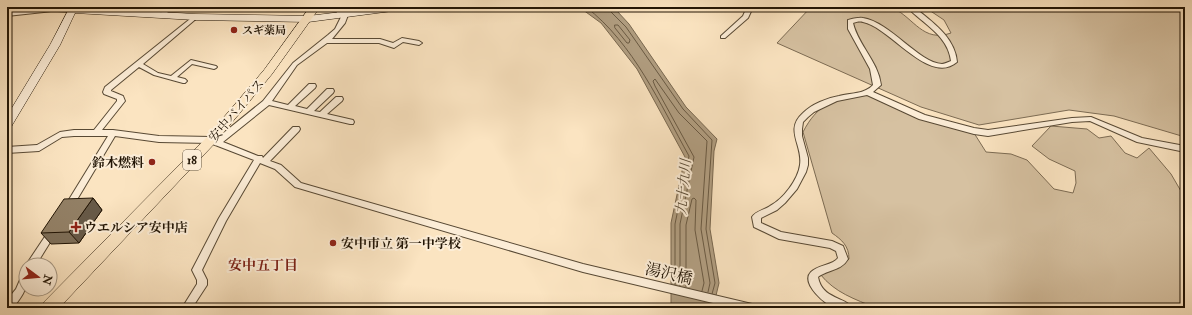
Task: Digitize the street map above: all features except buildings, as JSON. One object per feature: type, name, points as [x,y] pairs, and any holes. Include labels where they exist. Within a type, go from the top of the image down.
[{"type":"highway","name":"安中バイパス","points":[[49,308],[65,290],[215,141],[308,19],[315,7]]},
{"type":"highway","name":"安中バイパス","points":[[41,308],[65,290]]},
{"type":"main road","points":[[7,125],[55,45],[73,8],[195,17],[308,19],[342,16],[400,7]]},
{"type":"street","points":[[162,15],[170,7]]},
{"type":"street","points":[[7,150],[39,148],[60,135],[97,132],[159,139],[215,141],[255,114],[267,102],[294,64],[324,42],[342,23],[341,7]]},
{"type":"street","points":[[723,36],[746,17],[750,7]]},
{"type":"street","points":[[847,308],[833,302],[817,290],[813,284],[813,276],[818,272],[825,267],[839,264],[842,258],[840,249],[832,244],[778,235],[757,225],[756,217],[762,212],[773,209],[780,203],[802,172],[806,161],[796,134],[804,115],[834,99],[867,92],[874,88],[877,80],[850,26],[850,21],[862,19],[876,24],[913,53],[929,62],[946,66],[954,62],[952,51],[941,34],[910,7]]},
{"type":"street","points":[[7,14],[32,9],[73,8]]},
{"type":"street","points":[[97,132],[120,101],[120,98],[107,92],[108,88],[161,43],[195,17]]},
{"type":"street","points":[[324,42],[380,41],[394,46],[402,40],[418,43]]},
{"type":"street","points":[[172,78],[191,62],[214,67]]},
{"type":"street","points":[[138,64],[156,74],[183,81]]},
{"type":"street","points":[[290,107],[312,86]]},
{"type":"street","points":[[308,112],[330,91]]},
{"type":"street","points":[[867,92],[922,117],[974,131],[988,132],[1072,120],[1091,119],[1140,140],[1185,149]]},
{"type":"street","points":[[322,115],[339,99]]},
{"type":"street","points":[[267,102],[350,122]]},
{"type":"street","points":[[188,308],[202,285],[202,280],[197,270],[214,239],[222,220],[262,159],[296,129]]},
{"type":"street","points":[[66,212],[113,133]]},
{"type":"street","name":"湯沢橋","points":[[215,141],[278,166],[298,185],[304,187],[586,268],[749,307]]},
{"type":"street","points":[[37,257],[57,226]]},
{"type":"street","points":[[7,308],[18,294]]},
{"type":"shaded area","points":[[868,6],[893,8],[926,32],[933,35],[941,35],[951,33],[944,20],[927,7],[1185,7],[1185,137],[1114,116],[1069,110],[979,125],[921,107],[777,43],[811,7]]},
{"type":"shaded area","points":[[863,94],[874,96],[974,133],[986,152],[1011,154],[1027,160],[1054,189],[1073,193],[1076,183],[1075,171],[1049,159],[1032,146],[1051,126],[1087,129],[1099,138],[1111,136],[1125,153],[1137,158],[1149,148],[1171,174],[1185,198],[1185,308],[876,308],[839,291],[826,281],[820,274],[843,265],[849,259],[849,254],[844,244],[832,233],[803,132],[814,115],[827,104],[843,98]]},
{"type":"water","name":"九十九川","points":[[579,7],[610,7],[617,11],[629,24],[686,107],[717,139],[714,151],[710,229],[719,283],[713,308],[671,308],[671,223],[685,157],[637,69],[601,23]]},
{"type":"place","name":"スギ薬局","points":[[234,30]]},
{"type":"place","name":"鈴木燃料","points":[[152,162]]},
{"type":"place","name":"ウエルシア安中店","points":[[76,227]]},
{"type":"place","name":"安中市立 第一中学校","points":[[333,243]]},
{"type":"district","name":"安中五丁目","points":[[263,265]]}]
